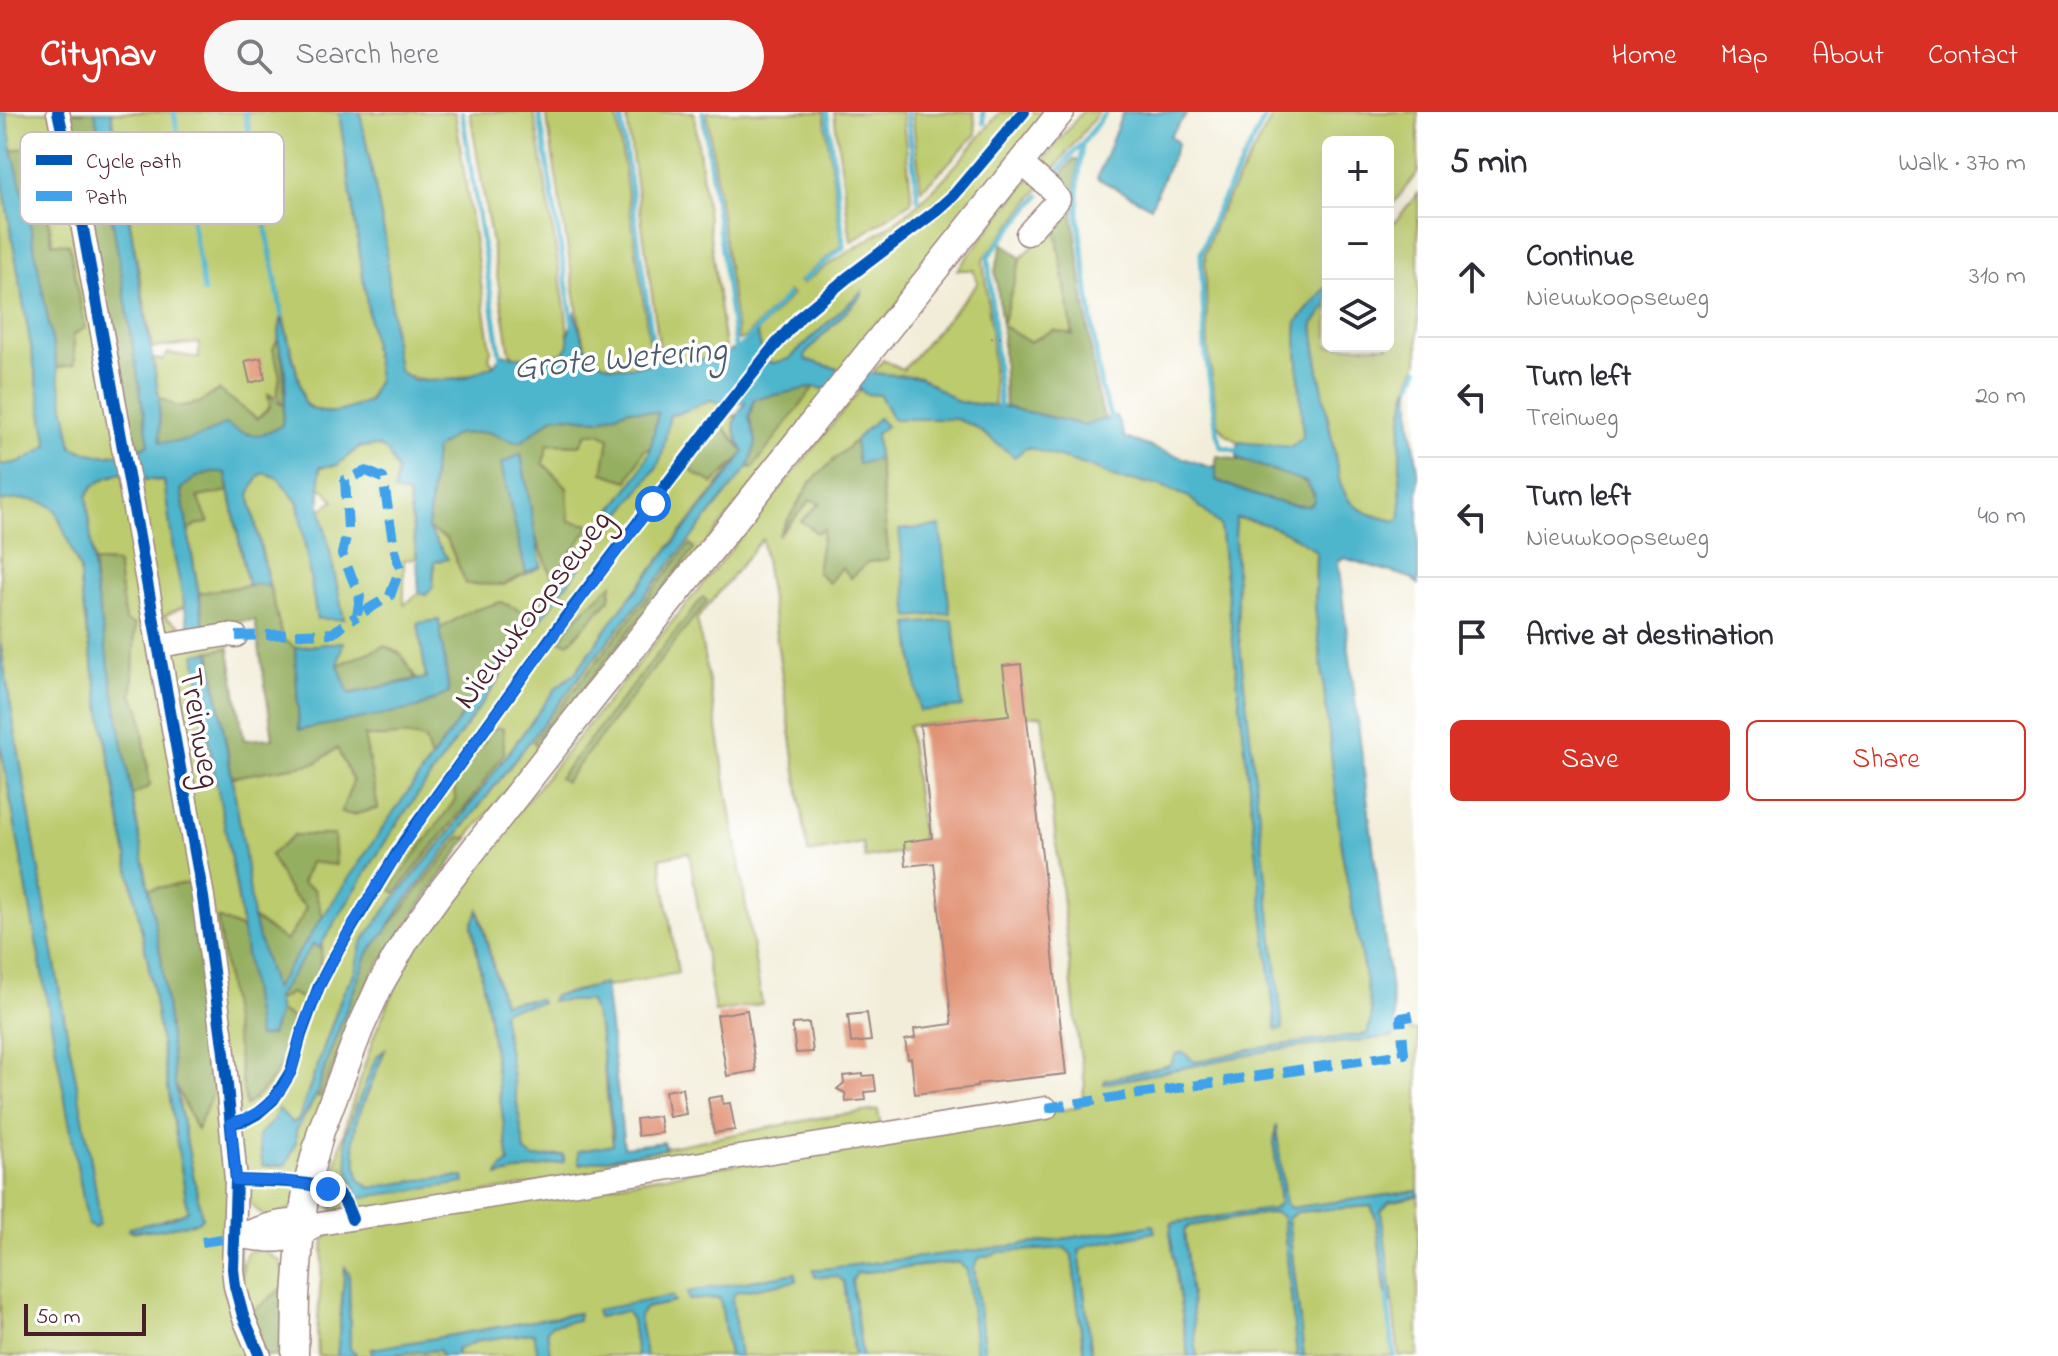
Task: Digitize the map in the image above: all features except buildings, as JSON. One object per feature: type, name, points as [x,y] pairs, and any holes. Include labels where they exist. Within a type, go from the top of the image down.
[{"type":"main road","points":[[312,1356],[313,1270],[307,1227],[307,1184],[318,1144],[360,1029],[380,985],[406,940],[442,890],[828,402],[1061,112]]},
{"type":"main road","points":[[295,1356],[296,1296],[307,1227]]},
{"type":"street","name":"Treinweg","points":[[58,112],[62,132]]},
{"type":"street","points":[[1020,162],[1059,199],[1027,234]]},
{"type":"street","name":"Treinweg","points":[[82,224],[214,971],[236,1180],[235,1286],[243,1316],[260,1356]]},
{"type":"street","points":[[159,646],[236,636]]},
{"type":"street","points":[[235,1237],[270,1224],[307,1227],[1046,1108]]},
{"type":"path","points":[[991,338],[1005,337]]},
{"type":"green space","points":[[6,112],[66,112],[70,132],[20,132],[20,149],[12,150]]},
{"type":"green space","points":[[66,112],[95,112],[98,132],[70,132]]},
{"type":"green space","points":[[111,112],[243,112],[247,132],[114,132]]},
{"type":"green space","points":[[247,112],[339,112],[378,379],[368,401],[330,412],[305,404],[285,325],[267,224],[284,224],[284,132],[251,132]]},
{"type":"green space","points":[[360,112],[455,112],[491,350],[489,359],[494,365],[446,381],[423,380],[399,371],[385,237]]},
{"type":"green space","points":[[470,112],[534,112],[566,314],[569,345],[564,353],[529,359],[510,353]]},
{"type":"green space","points":[[546,112],[616,112],[651,354],[648,364],[627,367],[597,361],[581,333]]},
{"type":"green space","points":[[626,112],[694,112],[725,349],[710,357],[686,362],[661,358]]},
{"type":"green space","points":[[707,112],[824,112],[842,245],[799,281],[802,284],[914,208],[1000,112],[1048,112],[845,371],[806,360],[804,354],[861,292],[789,359],[773,363],[758,358],[762,352],[757,332],[792,295],[789,292],[745,338],[738,340]]},
{"type":"green space","points":[[834,112],[902,112],[912,201],[851,242]]},
{"type":"green space","points":[[912,112],[974,112],[976,134],[921,190]]},
{"type":"green space","points":[[1082,112],[1099,112],[983,260],[991,328],[995,406],[958,402],[920,377],[873,373],[883,360],[903,370],[978,283],[973,270],[957,270]]},
{"type":"green space","points":[[1275,112],[1418,112],[1418,172],[1394,202],[1394,136],[1322,136],[1322,292],[1297,322],[1304,437],[1292,448],[1238,442],[1218,424],[1208,347],[1205,253],[1218,216]]},
{"type":"green space","points":[[20,149],[20,181],[12,150]]},
{"type":"green space","points":[[1073,159],[1078,161],[1073,215],[1097,394],[1105,419],[1084,425],[1005,407],[1002,325],[1029,342],[1054,330],[1073,335],[1055,225],[1069,199],[1055,184]]},
{"type":"green space","points":[[0,167],[48,446],[26,459],[0,465]]},
{"type":"green space","points":[[1418,193],[1418,363],[1410,380],[1402,418],[1401,517],[1396,521],[1359,509],[1349,501],[1340,483],[1313,324],[1322,313],[1322,352],[1394,352],[1394,223]]},
{"type":"green space","points":[[30,224],[49,224],[52,243],[69,244],[85,328],[73,335],[75,364],[56,368]]},
{"type":"green space","points":[[50,224],[88,224],[132,450],[102,455],[72,448],[56,368],[75,364],[73,334],[85,327],[69,245],[53,243]]},
{"type":"green space","points":[[88,224],[113,224],[149,445],[132,450]]},
{"type":"green space","points":[[130,224],[264,224],[281,317],[278,339],[273,349],[280,376],[277,396],[268,394],[270,407],[257,419],[219,390],[199,403],[176,407],[159,397],[153,359],[163,360],[168,353],[199,358],[199,343],[152,348]]},
{"type":"green space","points":[[1055,225],[1073,335],[1054,331],[1029,342],[1002,325],[1021,258]]},
{"type":"green space","points":[[1003,243],[1021,258],[1002,325],[995,270]]},
{"type":"green space","points":[[278,339],[284,382],[282,425],[261,436],[238,432],[208,434],[194,440],[159,442],[159,397],[177,407],[199,403],[219,390],[257,419],[270,407],[268,394],[282,405],[277,396],[280,376],[273,349]]},
{"type":"green space","points":[[814,387],[830,390],[489,812],[386,931],[398,911],[581,675],[748,466],[752,468]],"holes":[[[691,545],[694,550],[537,745],[534,742]]]},
{"type":"green space","points":[[814,387],[752,469],[749,466],[756,442],[749,417],[754,399]]},
{"type":"green space","points":[[861,389],[865,394],[880,395],[894,419],[955,419],[972,425],[989,437],[1024,449],[1045,452],[1120,480],[1159,485],[1189,497],[1220,525],[1277,1030],[1238,628],[1236,518],[1279,529],[1316,552],[1315,606],[1342,852],[1372,1016],[1367,1034],[1258,1048],[1195,1062],[1176,1054],[1170,1065],[1106,1080],[1105,1083],[1271,1050],[1393,1037],[1409,1025],[1411,1031],[1418,1030],[1418,1191],[1290,1208],[1285,1202],[1276,1129],[1274,1145],[1280,1204],[1273,1209],[1172,1223],[1170,1232],[1188,1356],[1092,1356],[1079,1249],[1153,1225],[1036,1243],[813,1270],[815,1277],[837,1276],[844,1282],[854,1356],[740,1356],[732,1299],[736,1292],[795,1281],[689,1299],[720,1298],[729,1356],[646,1356],[639,1316],[645,1308],[674,1302],[596,1310],[599,1317],[626,1310],[632,1320],[637,1356],[550,1356],[547,1330],[552,1325],[578,1320],[578,1313],[371,1350],[373,1356],[354,1356],[350,1349],[349,1274],[345,1268],[337,1356],[318,1356],[324,1239],[334,1231],[1080,1107],[1085,1084],[1042,715],[908,726],[924,849],[865,858],[863,843],[808,853],[762,539],[697,619],[762,1004],[715,1012],[689,852],[660,858],[678,973],[607,987],[604,984],[553,996],[552,1001],[590,1001],[599,1028],[613,1146],[578,1151],[580,1164],[818,1118],[878,1110],[880,1121],[877,1129],[344,1215],[332,1209],[328,1196],[347,1120],[375,1033],[408,960],[446,901]],"holes":[[[879,419],[876,434],[889,559],[868,562],[851,577],[842,567],[829,583],[817,571],[824,528],[820,503],[811,500],[781,531],[811,482]],[[479,912],[503,1003],[538,999],[540,1002],[506,1009],[502,1013],[525,1152],[534,1158],[563,1155],[564,1161],[499,1176],[509,1162],[488,1011],[472,925]],[[384,1052],[357,1119],[353,1141],[359,1179],[370,1188],[463,1177],[358,1198],[345,1135]]]},
{"type":"green space","points":[[710,400],[735,402],[722,420],[736,415],[735,428],[742,448],[722,426],[713,483],[738,460],[623,606],[575,673],[557,687],[451,831],[361,944],[355,972],[343,993],[298,1121],[272,1122],[258,1136],[263,1166],[286,1165],[296,1142],[296,1131],[316,1096],[319,1097],[349,1028],[294,1207],[271,1218],[253,1206],[241,1186],[226,1141],[252,1356],[0,1356],[0,742],[88,1225],[92,1166],[0,643],[0,502],[22,499],[37,501],[56,510],[80,570],[87,633],[148,962],[188,1211],[131,1232],[198,1222],[202,1217],[175,1084],[196,1129],[191,883],[148,889],[131,796],[150,785],[140,709],[132,696],[135,626],[125,621],[117,563],[94,562],[88,531],[87,496],[92,487],[121,473],[138,479],[164,481],[185,606],[164,616],[196,632],[231,622],[227,635],[229,650],[196,654],[243,929],[218,919],[246,1106],[261,1093],[285,1060],[299,1022],[279,1011],[276,1001],[291,993],[306,1001],[319,974],[322,941],[392,831],[557,597],[657,467],[669,415]]},
{"type":"green space","points":[[629,409],[658,413],[651,447],[644,450],[628,481],[603,473],[609,438],[599,433],[587,433],[580,445],[548,444],[543,463],[567,488],[569,521],[591,525],[553,579],[536,538],[521,454],[501,464],[526,573],[503,585],[466,584],[447,539],[428,529],[435,449],[456,434],[488,432],[521,442],[555,416],[599,420]]},
{"type":"green space","points":[[722,425],[744,452],[713,483],[692,472],[692,462]]},
{"type":"green space","points":[[587,433],[599,433],[644,450],[651,447],[647,462],[533,616],[501,602],[468,612],[440,629],[438,620],[419,623],[426,679],[416,679],[401,654],[384,646],[338,665],[342,642],[295,648],[283,639],[249,494],[260,474],[278,478],[298,503],[317,618],[344,619],[321,510],[334,501],[320,488],[320,467],[337,465],[359,447],[379,446],[388,452],[408,495],[417,558],[404,560],[404,605],[419,593],[426,595],[431,588],[434,563],[428,529],[447,539],[503,585],[541,567],[536,538],[553,578],[590,525],[569,521],[567,488],[543,463],[548,444],[580,445]]},
{"type":"green space","points":[[855,440],[858,464],[878,459],[889,559],[868,562],[851,578],[842,567],[829,583],[817,572],[824,529],[817,533],[801,521],[820,503],[811,500],[778,536],[811,482]]},
{"type":"green space","points":[[1216,456],[1264,467],[1301,480],[1310,488],[1315,501],[1309,506],[1273,501],[1216,480]]},
{"type":"green space","points":[[212,471],[226,473],[229,491],[198,497],[209,523],[195,525],[188,532],[181,489],[190,480]]},
{"type":"green space","points":[[229,491],[248,585],[199,593],[188,532],[194,525],[198,497]]},
{"type":"green space","points":[[690,544],[694,549],[538,746],[533,742]]},
{"type":"green space","points":[[94,562],[117,563],[125,621],[135,625],[132,696],[140,709],[150,786],[131,796],[95,588]]},
{"type":"green space","points":[[260,584],[270,588],[283,639],[295,648],[299,730],[449,693],[440,629],[468,612],[501,602],[533,616],[431,759],[425,740],[417,737],[364,735],[378,808],[352,815],[341,812],[353,781],[337,748],[316,763],[232,777],[210,652],[229,650],[244,740],[273,738],[255,620],[231,622],[205,632],[199,593]]},
{"type":"green space","points":[[612,584],[610,599],[569,643],[560,641],[578,615]]},
{"type":"green space","points":[[703,597],[707,601],[565,782],[559,778]]},
{"type":"green space","points":[[384,646],[401,654],[416,679],[348,694],[338,665]]},
{"type":"green space","points":[[495,728],[503,728],[504,753],[468,804],[395,893],[390,889],[455,800],[454,784]]},
{"type":"green space","points":[[363,734],[416,735],[425,740],[431,759],[323,917],[314,890],[302,884],[310,862],[294,835],[290,893],[306,907],[286,941],[253,918],[232,777],[316,763],[337,748],[353,781],[352,815],[378,809]]},
{"type":"green space","points":[[294,835],[334,835],[336,865],[310,862],[302,883],[314,889],[323,917],[273,990],[253,918],[286,941],[301,919],[306,907],[290,893],[270,855]]},
{"type":"green space","points":[[460,837],[468,838],[374,971],[320,1097],[316,1096],[368,953]]},
{"type":"green space","points":[[191,883],[220,1076],[197,1130],[175,1084],[161,958],[148,889]]},
{"type":"green space","points":[[217,918],[243,929],[258,1037],[271,1035],[279,1011],[299,1022],[279,1068],[246,1106]]},
{"type":"green space","points":[[322,941],[319,974],[306,1001],[291,993],[276,1001],[275,998],[313,943],[319,947]]},
{"type":"green space","points":[[1418,1196],[1418,1356],[1399,1356],[1381,1211],[1389,1202]]},
{"type":"green space","points":[[1371,1206],[1376,1219],[1393,1356],[1304,1356],[1288,1219],[1296,1212]]},
{"type":"green space","points":[[1276,1212],[1283,1218],[1297,1356],[1197,1356],[1184,1231],[1189,1226]]},
{"type":"green space","points":[[1065,1248],[1072,1255],[1084,1356],[985,1356],[974,1267],[979,1258],[1000,1252]]},
{"type":"green space","points":[[263,1250],[280,1261],[286,1285],[251,1313],[243,1282],[243,1266],[248,1251]]},
{"type":"green space","points":[[959,1262],[967,1270],[977,1356],[862,1356],[851,1281],[857,1273]]},
{"type":"green space","points":[[286,1285],[284,1356],[263,1356],[251,1313]]},
{"type":"green space","points":[[535,1333],[538,1356],[457,1356],[456,1350],[480,1340]]},
{"type":"green space","points":[[440,1350],[441,1356],[373,1356]]},
{"type":"water","points":[[0,112],[6,112],[20,181],[20,224],[30,224],[72,447],[93,454],[119,454],[149,445],[113,224],[130,224],[159,397],[160,442],[194,439],[225,424],[254,435],[267,433],[282,425],[286,388],[278,339],[282,316],[305,405],[330,413],[369,401],[378,379],[339,112],[360,112],[385,237],[395,351],[399,371],[413,380],[462,379],[494,365],[502,354],[533,359],[564,353],[569,345],[568,335],[575,313],[589,352],[597,361],[611,366],[648,364],[656,353],[675,363],[712,358],[745,345],[757,332],[762,353],[758,358],[773,363],[789,359],[862,291],[862,295],[805,354],[806,360],[845,371],[920,377],[959,402],[1005,407],[1084,425],[1116,416],[1125,438],[1209,467],[1216,466],[1216,480],[1250,494],[1309,506],[1314,501],[1314,494],[1306,482],[1237,458],[1238,442],[1292,447],[1303,437],[1297,322],[1322,292],[1322,313],[1313,324],[1340,483],[1348,498],[1364,512],[1396,521],[1401,517],[1401,433],[1411,384],[1411,423],[1418,472],[1418,584],[1411,578],[1344,558],[1338,561],[1396,1032],[1393,1037],[1271,1050],[1104,1084],[1105,1080],[1170,1065],[1176,1054],[1183,1052],[1195,1062],[1258,1048],[1367,1034],[1372,1015],[1342,853],[1315,606],[1316,552],[1279,529],[1236,518],[1238,628],[1283,1029],[1276,1030],[1220,525],[1189,497],[1159,485],[1121,480],[1030,448],[1015,457],[972,425],[955,419],[893,419],[880,395],[865,394],[861,389],[814,387],[754,399],[749,417],[756,442],[749,466],[581,675],[368,953],[316,1096],[296,1131],[296,1142],[286,1165],[263,1166],[258,1136],[272,1122],[279,1109],[292,1123],[298,1121],[343,993],[355,972],[361,944],[451,831],[557,687],[575,673],[623,606],[736,465],[744,452],[734,427],[745,402],[710,400],[670,415],[657,467],[557,597],[392,831],[319,948],[313,944],[276,998],[279,1011],[271,1035],[258,1037],[237,891],[195,654],[210,652],[253,918],[274,989],[388,820],[638,475],[650,451],[658,413],[629,409],[599,420],[555,416],[521,442],[488,432],[456,434],[435,449],[428,529],[448,559],[434,562],[433,587],[426,595],[419,593],[408,495],[394,491],[397,471],[388,452],[378,446],[359,447],[337,465],[320,467],[320,505],[344,619],[317,619],[298,503],[278,478],[265,473],[260,475],[249,494],[269,587],[248,585],[226,473],[213,472],[196,478],[181,490],[205,632],[190,633],[174,555],[164,481],[138,479],[121,473],[92,487],[87,496],[95,588],[161,958],[175,1084],[202,1218],[198,1222],[156,1230],[128,1231],[129,1228],[188,1211],[148,962],[87,632],[80,570],[56,511],[51,506],[30,500],[0,502],[0,465],[21,462],[48,446],[0,167]]},
{"type":"water","points":[[95,112],[111,112],[114,132],[98,132]]},
{"type":"water","points":[[1123,112],[1188,112],[1170,136],[1178,143],[1151,207],[1097,178]]},
{"type":"water","points":[[878,418],[886,426],[876,434],[878,459],[858,464],[855,440]]},
{"type":"water","points":[[521,454],[541,566],[526,573],[501,464]]},
{"type":"water","points":[[940,526],[950,613],[909,617],[899,530]]},
{"type":"water","points":[[439,620],[449,693],[417,708],[299,730],[295,648],[343,642],[338,665],[349,694],[426,678],[418,623]]},
{"type":"water","points":[[953,620],[962,707],[919,711],[909,624]]},
{"type":"water","points":[[0,643],[92,1166],[99,1224],[95,1228],[88,1225],[0,742]]},
{"type":"water","points":[[478,910],[503,1003],[539,999],[541,1003],[506,1009],[502,1013],[525,1152],[534,1158],[564,1155],[564,1162],[498,1176],[509,1162],[488,1011],[472,925]]},
{"type":"water","points":[[605,984],[624,1147],[664,1142],[665,1149],[579,1164],[578,1151],[613,1145],[599,1028],[590,1001],[551,1001],[554,996]]},
{"type":"water","points":[[385,1050],[357,1119],[353,1141],[359,1179],[370,1188],[426,1179],[464,1177],[465,1183],[358,1198],[349,1172],[345,1135],[376,1057]]},
{"type":"water","points":[[1276,1124],[1285,1202],[1290,1208],[1418,1191],[1418,1196],[1389,1202],[1381,1211],[1393,1302],[1388,1304],[1376,1219],[1371,1206],[1296,1212],[1288,1219],[1304,1356],[1297,1356],[1283,1218],[1275,1212],[1189,1226],[1184,1231],[1197,1356],[1188,1356],[1170,1232],[1172,1223],[1272,1209],[1280,1204],[1274,1145]]},
{"type":"water","points":[[1153,1225],[1155,1232],[1089,1245],[1079,1250],[1092,1356],[1084,1356],[1072,1255],[1065,1248],[1000,1252],[979,1258],[974,1267],[985,1356],[977,1356],[967,1270],[959,1262],[857,1273],[852,1281],[862,1356],[854,1356],[844,1282],[837,1276],[815,1277],[813,1270],[1036,1243]]},
{"type":"water","points":[[345,1267],[349,1274],[350,1349],[356,1353],[354,1356],[337,1356]]},
{"type":"water","points":[[796,1273],[796,1281],[736,1292],[732,1299],[740,1356],[729,1356],[720,1298],[689,1300],[687,1292]]},
{"type":"water","points":[[672,1296],[675,1302],[645,1308],[639,1316],[646,1356],[637,1356],[632,1320],[626,1311],[598,1317],[596,1310]]},
{"type":"water","points":[[579,1313],[578,1320],[552,1325],[547,1330],[550,1356],[538,1356],[534,1333],[480,1340],[456,1350],[457,1356],[441,1356],[439,1350],[373,1356],[371,1349]]},
{"type":"waterway","points":[[174,112],[177,132]]},
{"type":"waterway","points":[[245,112],[249,132]]},
{"type":"waterway","name":"Grote Wetering","points":[[462,112],[501,360]]},
{"type":"waterway","name":"Grote Wetering","points":[[539,112],[573,325]]},
{"type":"waterway","name":"Grote Wetering","points":[[620,112],[655,360]]},
{"type":"waterway","name":"Grote Wetering","points":[[703,112],[736,353]]},
{"type":"waterway","points":[[802,281],[844,247],[827,112]]},
{"type":"waterway","points":[[907,112],[918,199]]},
{"type":"waterway","points":[[983,112],[984,123]]},
{"type":"waterway","points":[[1106,112],[1082,144],[1078,217],[1101,389],[1112,421]]},
{"type":"waterway","points":[[1243,452],[1221,447],[1216,426],[1205,348],[1201,253],[1215,215],[1268,112]]},
{"type":"waterway","points":[[1054,178],[1082,144]]},
{"type":"waterway","points":[[1002,411],[988,256],[1039,196]]},
{"type":"waterway","points":[[193,224],[204,292]]},
{"type":"waterway","points":[[265,224],[282,316]]},
{"type":"waterway","name":"Grote Wetering","points":[[737,351],[788,295]]},
{"type":"waterway","points":[[1411,384],[1418,369]]},
{"type":"waterway","points":[[1387,1297],[1394,1356]]},
{"type":"marked path","points":[[366,471],[383,478],[400,568],[390,596],[357,616],[360,597],[342,554],[348,529],[345,480],[366,471]]},
{"type":"marked path","points":[[236,636],[333,633],[357,616]]},
{"type":"marked path","points":[[1046,1108],[1404,1054],[1401,1018],[1418,1015]]},
{"type":"marked path","points":[[202,1242],[235,1237]]},
{"type":"cycle path","points":[[58,112],[62,132]]},
{"type":"cycle path","name":"Nieuwkoopseweg","points":[[231,1123],[257,1114],[273,1100],[291,1071],[319,986],[404,841],[564,619],[719,416],[800,317],[954,195],[1024,112]]},
{"type":"cycle path","points":[[82,224],[203,897],[224,1053],[236,1180],[235,1286],[243,1316],[260,1356]]},
{"type":"cycle path","points":[[236,1180],[288,1182],[327,1188],[342,1197],[352,1219]]},
{"type":"route","points":[[328,1189],[286,1181],[236,1180],[231,1123],[257,1114],[273,1100],[291,1071],[319,986],[404,841],[564,619],[653,504]]}]
